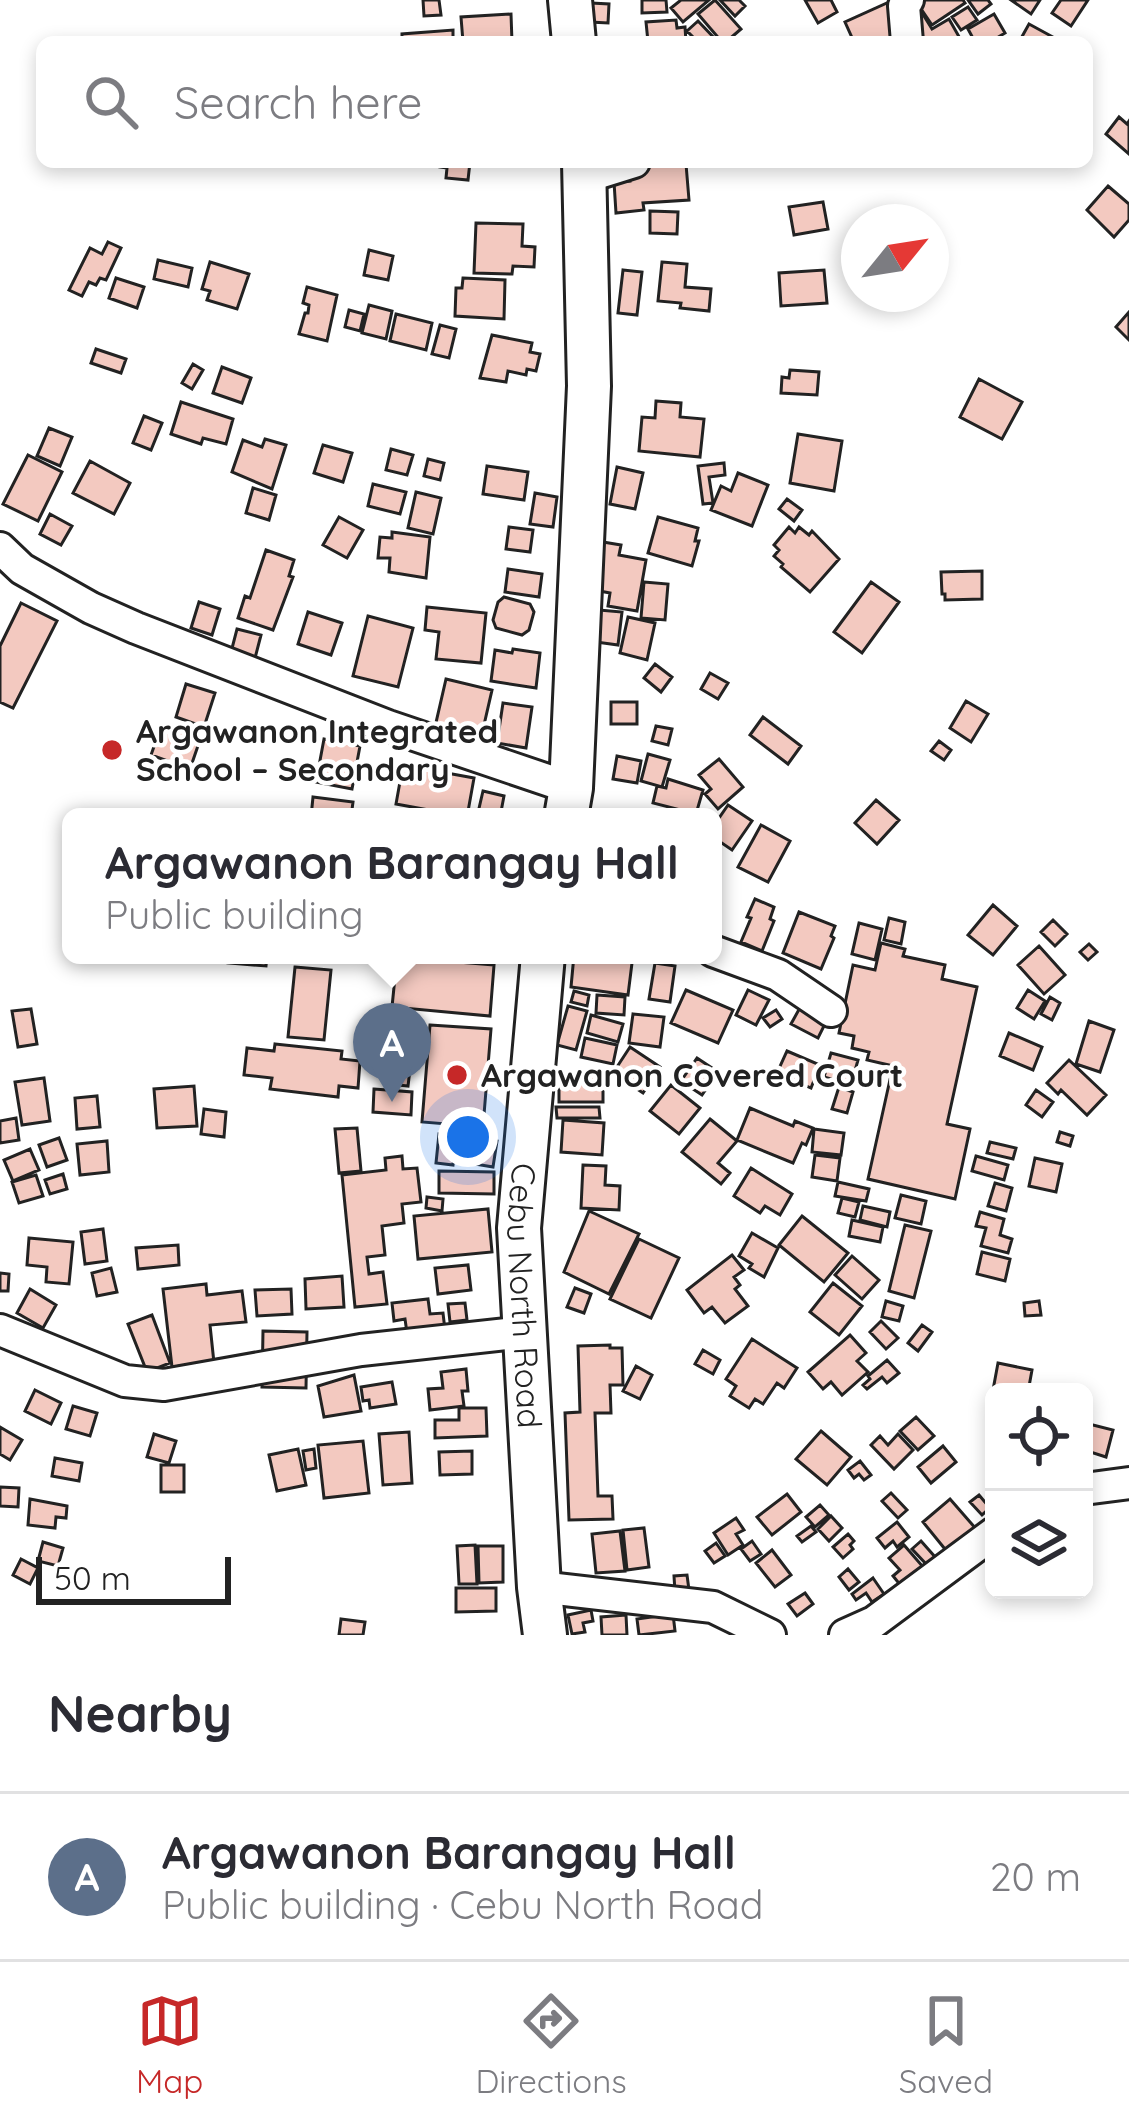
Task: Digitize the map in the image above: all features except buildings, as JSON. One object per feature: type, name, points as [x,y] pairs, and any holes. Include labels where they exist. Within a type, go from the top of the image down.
[{"type":"highway","points":[[570,0],[573,36]]},
{"type":"highway","points":[[569,802],[590,386],[585,170]]},
{"type":"highway","name":"Cebu North Road","points":[[542,964],[518,1228],[545,1635]]},
{"type":"street","points":[[906,36],[904,6],[908,0]]},
{"type":"street","points":[[0,548],[22,568],[91,608],[569,802]]},
{"type":"street","points":[[722,954],[778,975],[831,1011]]},
{"type":"street","points":[[0,1330],[125,1381],[164,1384],[361,1350],[525,1332]]},
{"type":"street","points":[[1093,1488],[1129,1483]]},
{"type":"street","points":[[845,1635],[874,1622],[985,1540]]},
{"type":"street","points":[[539,1587],[713,1607],[770,1635]]},
{"type":"place","name":"Argawanon Integrated School – Secondary","points":[[112,750]]},
{"type":"place","name":"Argawanon Covered Court","points":[[457,1075]]},
{"type":"place","name":"Argawanon Barangay Hall","points":[[392,1102]]}]
